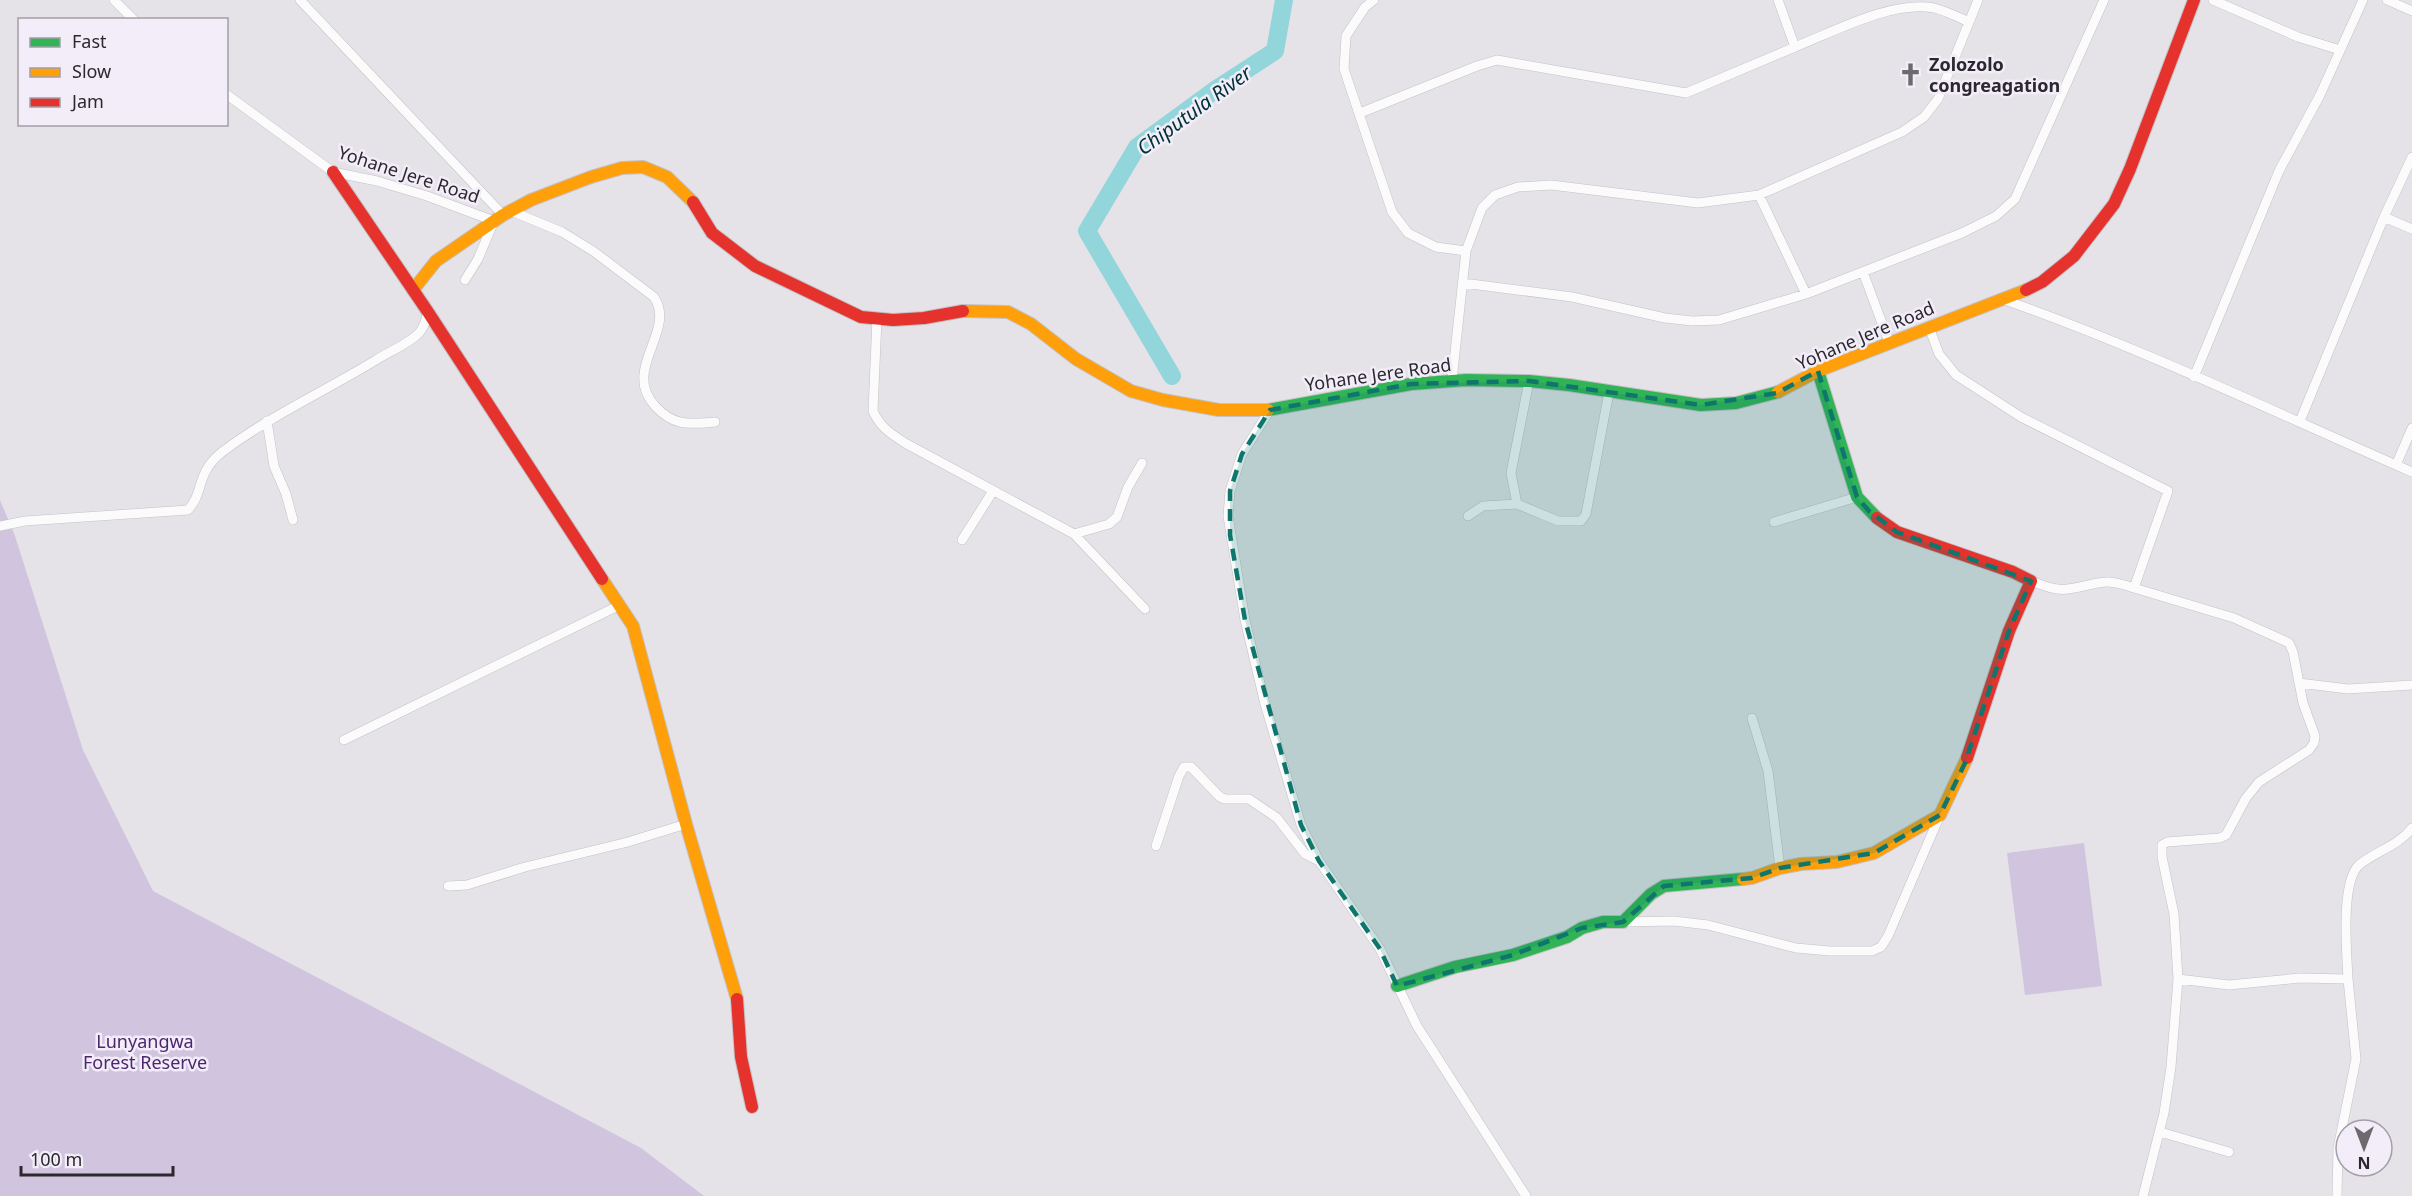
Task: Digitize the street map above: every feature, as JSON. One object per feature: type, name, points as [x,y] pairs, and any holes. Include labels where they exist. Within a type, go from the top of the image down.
[{"type":"street","points":[[114,0],[132,18]]},
{"type":"street","points":[[300,0],[503,216],[562,232],[593,251],[654,297],[659,304],[662,316],[645,369],[646,395],[658,409],[681,423],[696,425],[715,422]]},
{"type":"street","points":[[1374,0],[1365,7],[1346,36],[1344,69],[1392,212],[1408,233],[1436,247],[1466,251]]},
{"type":"street","points":[[1778,0],[1795,47]]},
{"type":"street","points":[[1452,380],[1466,251],[1473,227],[1482,208],[1495,195],[1518,187],[1551,185],[1698,203],[1759,195],[1915,125],[1924,117],[1938,99],[1978,0]]},
{"type":"street","points":[[1463,283],[1572,297],[1665,318],[1692,321],[1719,320],[1806,294],[1962,233],[2007,208],[2019,189],[2104,0]]},
{"type":"street","name":"Yohane Jere Road","points":[[413,290],[436,261],[531,200],[591,177],[622,168],[643,167],[668,177],[692,201],[712,233],[755,267],[861,317],[924,318],[968,310],[1008,312],[1031,324],[1076,359],[1131,391],[1163,400],[1219,410],[1270,410],[1411,384],[1452,380],[1529,381],[1701,405],[1736,403],[1777,393],[1818,371],[2042,282],[2074,256],[2114,204],[2130,169],[2194,0]]},
{"type":"street","points":[[2213,0],[2298,37],[2340,50]]},
{"type":"street","points":[[2194,377],[2279,171],[2320,95],[2363,0]]},
{"type":"street","points":[[2387,0],[2412,11]]},
{"type":"street","points":[[1360,113],[1497,60],[1686,93],[1873,16],[1908,7],[1934,8],[1969,22]]},
{"type":"street","name":"Yohane Jere Road","points":[[228,95],[333,172],[377,180],[503,216]]},
{"type":"street","points":[[2300,421],[2384,217],[2412,157]]},
{"type":"street","points":[[333,172],[428,312],[633,626],[686,824],[738,1004],[741,1057],[752,1107]]},
{"type":"street","points":[[1759,195],[1806,294]]},
{"type":"street","points":[[465,280],[503,216]]},
{"type":"street","points":[[2384,217],[2412,229]]},
{"type":"street","points":[[1863,272],[1889,342]]},
{"type":"street","points":[[2002,299],[2053,317],[2300,421],[2412,472]]},
{"type":"street","points":[[0,526],[25,521],[188,510],[193,506],[203,474],[210,463],[267,422],[343,381],[411,340],[421,331],[428,312]]},
{"type":"street","points":[[877,319],[873,411],[886,431],[993,492],[1074,534],[1145,609]]},
{"type":"street","points":[[1929,327],[1939,354],[1956,375],[2021,417],[2168,491],[2134,588]]},
{"type":"street","points":[[1818,371],[1857,497],[1884,525],[1897,532],[2013,572],[2049,587],[2066,590],[2100,581],[2115,582],[2234,618],[2282,638],[2289,643],[2293,652],[2303,703],[2315,736],[2314,743],[2309,750],[2259,782],[2246,798],[2226,835],[2220,838],[2167,842],[2162,845],[2162,856],[2174,914],[2178,979],[2171,1067],[2160,1132],[2144,1196]]},
{"type":"street","points":[[1517,504],[1511,473],[1529,381]]},
{"type":"street","points":[[1468,516],[1483,506],[1517,504],[1558,520],[1581,521],[1586,514],[1609,392]]},
{"type":"street","points":[[1270,410],[1242,454],[1230,491],[1228,516],[1245,620],[1265,704],[1301,825],[1319,861],[1380,949],[1417,1026],[1526,1196]]},
{"type":"street","points":[[267,422],[274,466],[286,494],[293,520]]},
{"type":"street","points":[[2396,465],[2412,428]]},
{"type":"street","points":[[1074,534],[1109,524],[1117,516],[1128,487],[1142,463]]},
{"type":"street","points":[[962,540],[993,492]]},
{"type":"street","points":[[1774,522],[1857,497]]},
{"type":"street","points":[[1396,986],[1455,967],[1513,955],[1603,922],[1674,921],[1708,925],[1796,948],[1830,951],[1872,951],[1881,946],[1888,936],[1965,763],[2009,631],[2031,581]]},
{"type":"street","points":[[344,740],[620,605]]},
{"type":"street","points":[[2299,683],[2348,689],[2412,685]]},
{"type":"street","points":[[1752,718],[1768,771],[1780,868]]},
{"type":"street","points":[[1156,846],[1179,776],[1187,766],[1191,767],[1220,797],[1249,799],[1277,818],[1300,849],[1310,858],[1319,861]]},
{"type":"street","points":[[1623,922],[1651,894],[1664,886],[1752,878],[1780,868],[1801,864],[1837,862],[1874,852],[1940,815]]},
{"type":"street","points":[[448,886],[467,885],[686,824]]},
{"type":"street","points":[[2337,1196],[2338,1148],[2356,1059],[2348,979],[2346,902],[2357,867],[2400,842],[2412,828]]},
{"type":"street","points":[[2178,979],[2229,985],[2300,978],[2348,979]]},
{"type":"street","points":[[2160,1132],[2229,1152]]},
{"type":"highlighted area","points":[[1818,371],[1857,497],[1869,511],[1897,532],[2031,581],[2009,631],[1965,763],[1940,815],[1874,853],[1780,868],[1752,878],[1664,886],[1623,922],[1582,928],[1513,955],[1397,986],[1380,949],[1319,861],[1301,825],[1245,620],[1230,535],[1230,491],[1242,454],[1270,410],[1411,384],[1529,381],[1701,405],[1777,393]]},
{"type":"green space","name":"Lunyangwa Forest Reserve","points":[[0,500],[15,536],[83,750],[153,891],[641,1148],[704,1196],[0,1196]]},
{"type":"green space","points":[[2084,843],[2102,986],[2025,995],[2007,853]]},
{"type":"waterway","name":"Chiputula River","points":[[1172,376],[1087,231],[1137,147],[1215,90],[1275,51],[1284,0]]},
{"type":"traffic: fast","points":[[1818,371],[1857,497],[1877,518]]},
{"type":"traffic: fast","points":[[1268,410],[1411,384],[1466,380],[1529,381],[1569,385],[1701,405],[1736,403],[1778,392]]},
{"type":"traffic: fast","points":[[1397,986],[1455,967],[1513,955],[1603,922],[1623,922],[1651,894],[1664,886],[1743,879]]},
{"type":"traffic: slow","points":[[413,290],[436,261],[503,215],[531,200],[591,177],[622,168],[643,167],[667,177],[693,202]]},
{"type":"traffic: slow","points":[[1778,392],[1818,371],[2026,290]]},
{"type":"traffic: slow","points":[[963,311],[1008,312],[1031,324],[1076,359],[1131,391],[1163,400],[1219,410],[1268,410]]},
{"type":"traffic: slow","points":[[602,579],[633,626],[686,824],[737,999]]},
{"type":"traffic: slow","points":[[1743,879],[1780,868],[1837,862],[1874,853],[1940,815],[1967,758]]},
{"type":"traffic: jam","points":[[2026,290],[2042,282],[2074,256],[2114,204],[2130,169],[2194,0]]},
{"type":"traffic: jam","points":[[333,172],[428,312],[602,579]]},
{"type":"traffic: jam","points":[[693,202],[712,233],[755,266],[861,317],[893,320],[924,318],[963,311]]},
{"type":"traffic: jam","points":[[1877,518],[1897,532],[2013,572],[2031,581],[2009,631],[1967,758]]},
{"type":"traffic: jam","points":[[737,999],[741,1057],[752,1107]]},
{"type":"place","name":"Zolozolo congreagation","points":[[1911,74]]}]
